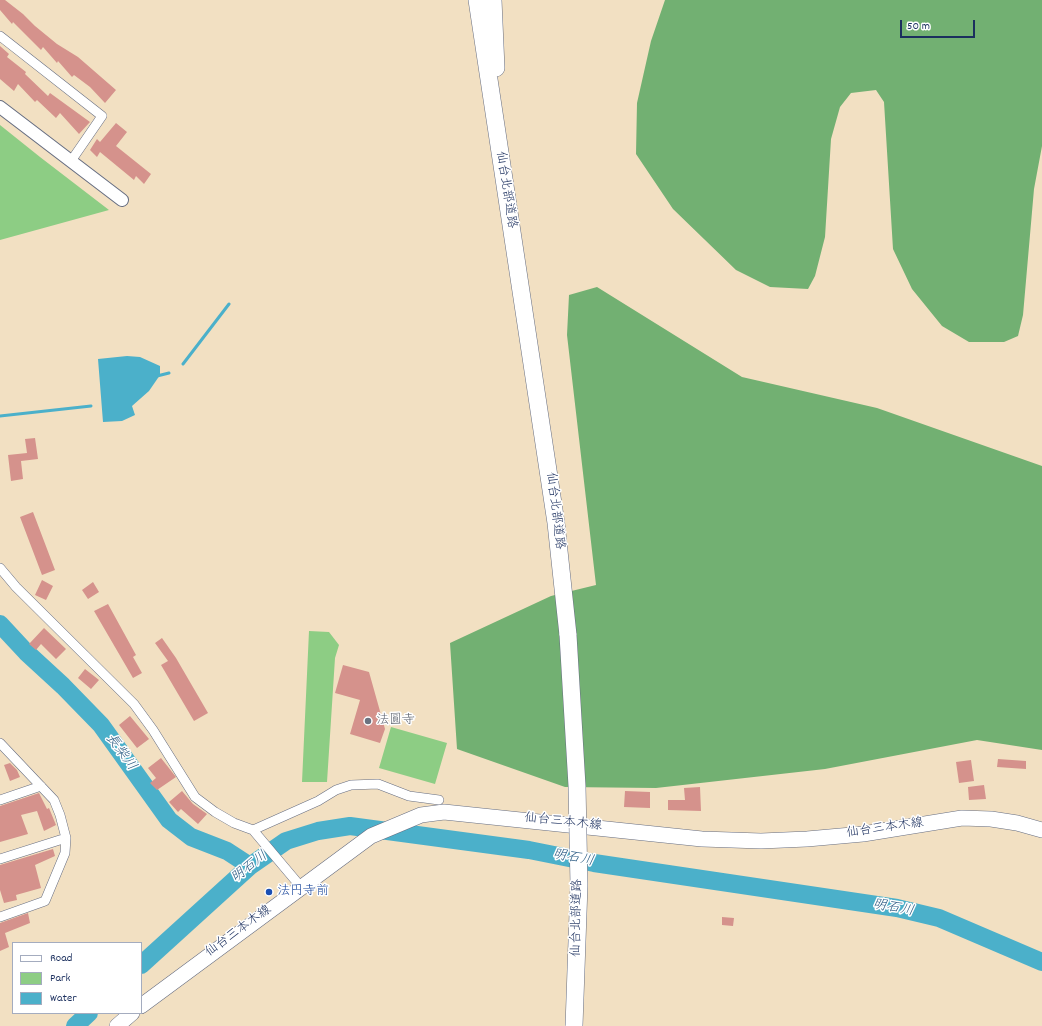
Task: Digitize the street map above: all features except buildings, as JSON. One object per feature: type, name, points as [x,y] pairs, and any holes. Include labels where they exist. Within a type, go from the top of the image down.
[{"type":"highway","name":"仙台北部道路","points":[[477,0],[556,523],[568,635],[577,786],[579,885],[574,1026]]},
{"type":"highway","points":[[493,0],[507,201]]},
{"type":"main road","name":"仙台三本木線","points":[[142,1005],[371,836],[421,815],[451,812],[702,838],[762,840],[808,839],[863,834],[962,818],[991,819],[1017,823],[1042,830]]},
{"type":"main road","points":[[117,1026],[131,1014]]},
{"type":"street","points":[[0,36],[102,116],[70,161]]},
{"type":"street","points":[[0,107],[122,200]]},
{"type":"street","points":[[0,568],[16,587],[134,704],[153,730],[195,796],[215,812],[234,823],[253,830],[301,887]]},
{"type":"street","points":[[0,743],[54,800],[60,815],[66,838],[65,853],[45,901],[0,917]]},
{"type":"street","points":[[253,830],[318,801],[336,790],[351,785],[378,784],[409,796],[440,800]]},
{"type":"street","points":[[0,800],[41,786]]},
{"type":"street","points":[[0,859],[66,838]]},
{"type":"green space","points":[[665,0],[1042,0],[1042,146],[1034,189],[1023,315],[1018,336],[1004,342],[969,342],[942,326],[912,289],[893,249],[884,102],[876,90],[851,93],[840,107],[831,139],[825,237],[815,276],[808,289],[770,287],[736,270],[673,209],[636,154],[637,103],[651,41]]},
{"type":"green space","points":[[0,125],[40,157],[109,210],[0,240]]},
{"type":"green space","points":[[597,287],[742,377],[877,408],[1042,466],[1042,750],[977,740],[825,769],[656,788],[565,787],[457,749],[450,643],[551,596],[596,585],[567,335],[569,295]]},
{"type":"green space","points":[[309,631],[329,632],[339,645],[335,658],[327,782],[302,782]]},
{"type":"green space","points":[[391,727],[447,743],[435,784],[379,768]]},
{"type":"water","points":[[127,356],[140,357],[160,366],[160,375],[149,391],[132,406],[135,415],[122,421],[103,422],[98,359]]},
{"type":"waterway","points":[[183,364],[229,304]]},
{"type":"waterway","points":[[157,376],[169,373]]},
{"type":"waterway","points":[[0,416],[91,406]]},
{"type":"waterway","name":"長柴川","points":[[0,624],[26,652],[63,686],[101,725],[169,820],[191,837],[227,851],[250,866]]},
{"type":"waterway","name":"明石川","points":[[142,964],[250,866],[286,841],[318,831],[350,826],[529,850],[594,863],[897,908],[939,918],[1042,962]]},
{"type":"waterway","name":"明石川","points":[[75,1026],[88,1014]]},
{"type":"place","name":"法圓寺","points":[[368,721]]},
{"type":"place","name":"法円寺前","points":[[269,892]]}]
